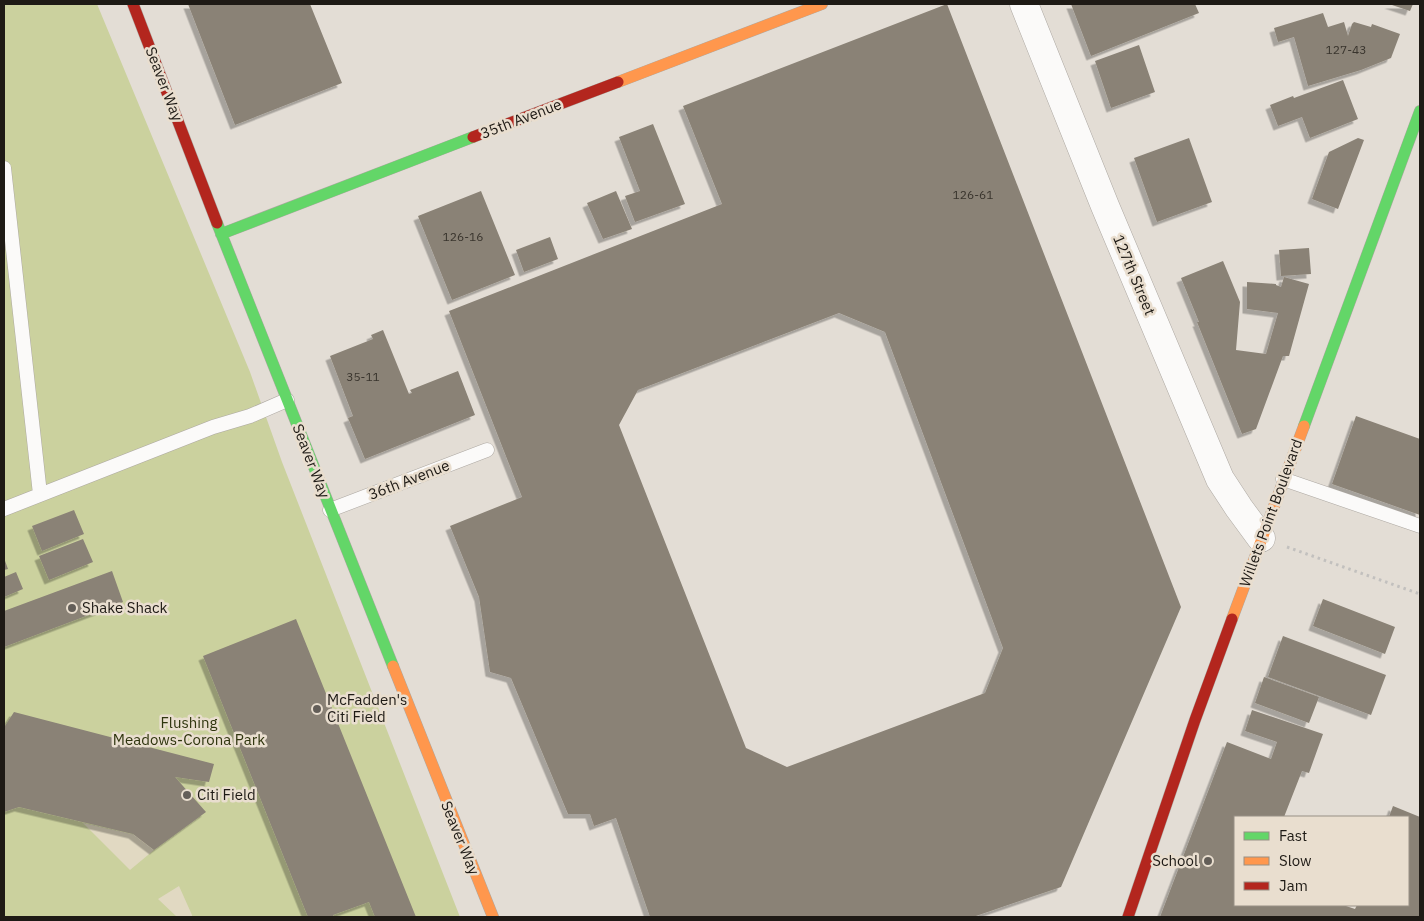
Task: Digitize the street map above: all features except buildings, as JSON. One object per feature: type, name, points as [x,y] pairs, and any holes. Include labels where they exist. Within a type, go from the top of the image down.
[{"type":"street","name":"Seaver Way","points":[[133,4],[221,234],[493,917]]},
{"type":"street","name":"35th Avenue","points":[[221,234],[822,4]]},
{"type":"street","name":"127th Street","points":[[1024,4],[1105,206],[1220,479],[1261,538]]},
{"type":"street","name":"Willets Point Boulevard","points":[[1128,917],[1195,720],[1420,111]]},
{"type":"lane","points":[[4,168],[40,494]]},
{"type":"lane","points":[[4,509],[213,427],[250,416],[287,400]]},
{"type":"lane","name":"36th Avenue","points":[[330,510],[487,450]]},
{"type":"lane","points":[[1283,479],[1420,526]]},
{"type":"path","points":[[1261,538],[1420,594]]},
{"type":"green space","name":"Flushing Meadows-Corona Park","points":[[4,4],[97,4],[250,372],[282,462],[460,917],[4,917]]},
{"type":"sand","points":[[83,823],[136,835],[154,850],[130,870]]},
{"type":"sand","points":[[179,886],[192,917],[177,917],[158,899]]},
{"type":"traffic: fast","points":[[1304,426],[1420,111]]},
{"type":"traffic: fast","points":[[221,234],[473,137]]},
{"type":"traffic: fast","points":[[217,223],[393,666]]},
{"type":"traffic: slow","points":[[618,82],[822,4]]},
{"type":"traffic: slow","points":[[1232,619],[1304,426]]},
{"type":"traffic: slow","points":[[393,666],[493,917]]},
{"type":"traffic: jam","points":[[133,4],[217,223]]},
{"type":"traffic: jam","points":[[473,137],[618,82]]},
{"type":"traffic: jam","points":[[1128,917],[1195,720],[1232,619]]},
{"type":"place","name":"Shake Shack","points":[[72,608]]},
{"type":"place","name":"McFadden's Citi Field","points":[[317,709]]},
{"type":"place","name":"Citi Field","points":[[187,795]]},
{"type":"place","name":"School","points":[[1208,861]]}]
